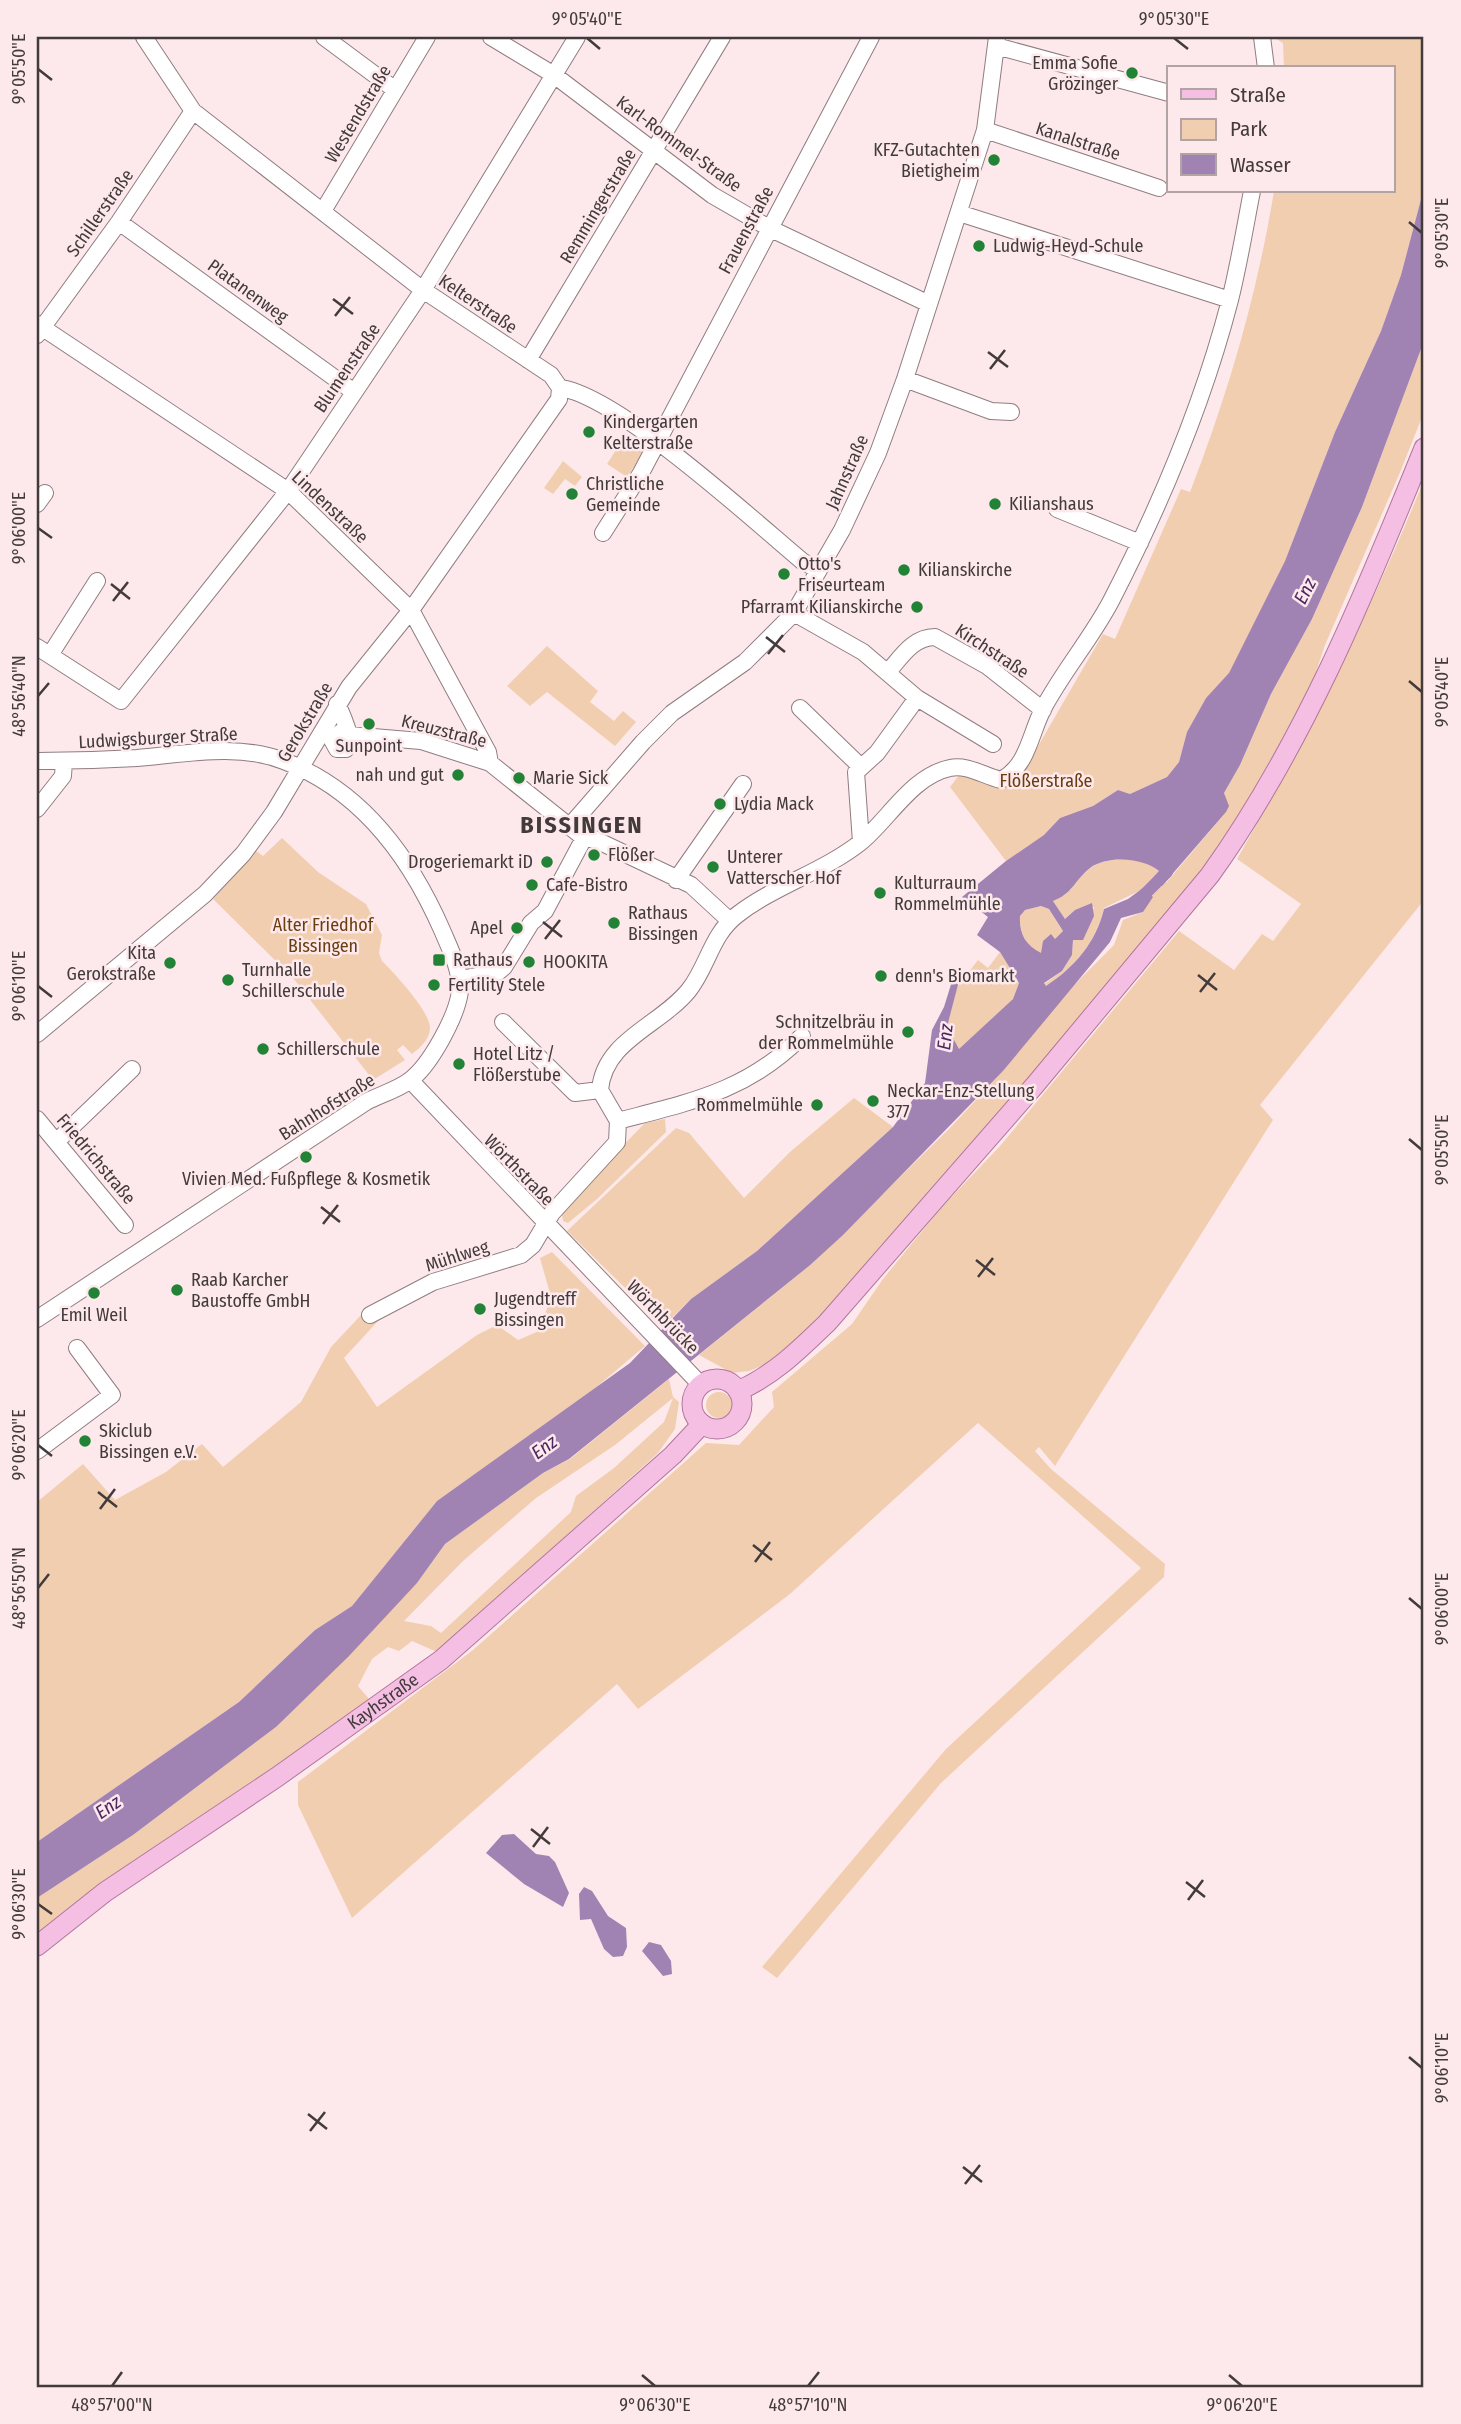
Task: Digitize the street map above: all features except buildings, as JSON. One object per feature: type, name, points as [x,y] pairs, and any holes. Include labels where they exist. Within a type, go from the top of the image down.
[{"type":"main road","points":[[738,1391],[763,1378],[791,1358],[827,1323],[1035,1085],[1236,840],[1307,709],[1362,593],[1424,448]]},
{"type":"main road","points":[[717,1379],[726,1381],[738,1391],[743,1401],[737,1420],[720,1429],[702,1424],[692,1405],[698,1382],[717,1379]]},
{"type":"main road","name":"Kayhstraße","points":[[37,1946],[105,1892],[277,1777],[441,1660],[674,1455],[702,1424]]},
{"type":"street","name":"Kelterstraße","points":[[144,37],[192,111],[423,290],[551,375],[560,388],[583,393],[657,443],[802,561],[818,570]]},
{"type":"street","points":[[324,37],[394,89]]},
{"type":"street","name":"Westendstraße","points":[[323,211],[427,37]]},
{"type":"street","name":"Karl-Rommel-Straße","points":[[491,37],[554,75],[712,195],[769,228],[929,304]]},
{"type":"street","name":"Blumenstraße","points":[[43,651],[121,701],[288,491],[423,290],[577,37]]},
{"type":"street","name":"Remmingerstraße","points":[[528,360],[722,37]]},
{"type":"street","name":"Frauenstraße","points":[[603,533],[657,443],[871,37]]},
{"type":"street","points":[[1262,37],[1266,66]]},
{"type":"street","points":[[997,41],[1167,92]]},
{"type":"street","name":"Jahnstraße","points":[[569,827],[643,741],[672,713],[745,662],[794,612],[856,502],[905,379],[985,130],[997,41]]},
{"type":"street","name":"Schillerstraße","points":[[38,329],[119,222],[192,111]]},
{"type":"street","name":"Kanalstraße","points":[[985,130],[1159,188]]},
{"type":"street","points":[[544,1223],[610,1152],[620,1131],[618,1121],[600,1090],[603,1067],[612,1056],[684,996],[715,940],[730,921],[757,902],[861,842],[899,802],[933,775],[950,768],[968,768],[1001,780],[1012,774],[1023,759],[1043,710],[1106,609],[1140,544],[1205,382],[1230,300],[1252,192]]},
{"type":"street","points":[[959,212],[1230,300]]},
{"type":"street","name":"Platanenweg","points":[[119,222],[354,392]]},
{"type":"street","name":"Lindenstraße","points":[[38,329],[288,491],[411,610],[488,752],[490,763]]},
{"type":"street","points":[[905,379],[991,411],[1011,412]]},
{"type":"street","name":"Gerokstraße","points":[[37,1034],[229,870],[274,812],[358,673],[411,610],[559,399],[560,388]]},
{"type":"street","points":[[1057,509],[1140,544]]},
{"type":"street","points":[[43,651],[97,581]]},
{"type":"street","points":[[794,612],[847,641],[917,698],[993,744]]},
{"type":"street","name":"Kirchstraße","points":[[888,672],[913,644],[926,637],[935,637],[987,666],[1043,710]]},
{"type":"street","points":[[861,842],[856,772],[877,753],[917,698]]},
{"type":"street","name":"Kreuzstraße","points":[[337,704],[350,729],[349,735],[421,741],[490,763],[584,838],[594,839],[691,885],[730,921]]},
{"type":"street","points":[[800,708],[860,766]]},
{"type":"street","name":"Ludwigsburger Straße","points":[[37,761],[224,751],[263,754],[301,769],[346,796],[389,839],[423,889],[460,979]]},
{"type":"street","points":[[37,809],[63,776],[64,761]]},
{"type":"street","points":[[676,880],[743,784]]},
{"type":"street","points":[[460,979],[498,972],[504,967],[531,923],[545,911],[584,838]]},
{"type":"street","name":"Bahnhofstraße","points":[[37,1319],[366,1102],[410,1080],[451,1024],[458,1003],[460,979]]},
{"type":"street","points":[[503,1022],[575,1093],[600,1090]]},
{"type":"street","points":[[618,1121],[675,1107],[739,1084],[770,1066],[802,1036]]},
{"type":"street","points":[[56,1142],[132,1069]]},
{"type":"street","name":"Wörthstraße","points":[[410,1080],[603,1283]]},
{"type":"street","name":"Friedrichstraße","points":[[37,1119],[125,1225]]},
{"type":"street","name":"Mühlweg","points":[[370,1315],[433,1282],[521,1255],[533,1245],[544,1223]]},
{"type":"street","name":"Wörthbrücke","points":[[603,1283],[698,1382]]},
{"type":"street","points":[[37,1451],[112,1395],[77,1348]]},
{"type":"green space","name":"Flößerstraße","points":[[1273,37],[1424,37],[1424,188],[1401,275],[1381,331],[1335,432],[1285,561],[1229,674],[1206,698],[1187,732],[1179,762],[1167,777],[1130,794],[1118,790],[1093,806],[1060,818],[1045,835],[1006,861],[950,787],[962,771],[1004,777],[1013,784],[1103,634],[1115,639],[1181,489],[1190,492],[1204,455],[1250,306],[1274,192],[1394,192],[1394,66],[1284,66],[1283,43]]},
{"type":"green space","points":[[1424,341],[1424,412],[1401,470],[1325,645],[1310,690],[1217,854],[859,1279],[786,1351],[764,1365],[749,1371],[732,1373],[699,1355],[809,1266],[949,1129],[1003,1071],[1062,997],[1114,945],[1123,920],[1143,912],[1152,894],[1143,889],[1104,908],[1096,932],[1083,953],[1066,971],[1046,986],[1044,984],[1062,971],[1072,955],[1073,940],[1083,939],[1094,907],[1075,910],[1065,919],[1053,901],[1069,891],[1089,869],[1111,860],[1145,863],[1157,869],[1166,883],[1226,812],[1224,793],[1240,765],[1271,694],[1312,619],[1362,507]]},
{"type":"green space","points":[[625,436],[646,449],[627,477],[607,464]]},
{"type":"green space","points":[[563,461],[582,477],[575,486],[565,479],[553,494],[544,488]]},
{"type":"green space","points":[[1424,480],[1424,900],[1260,1105],[1273,1120],[1055,1466],[1039,1447],[1035,1451],[1051,1469],[1165,1564],[1164,1577],[941,1783],[777,1978],[762,1967],[946,1749],[1141,1568],[978,1423],[790,1594],[638,1709],[617,1684],[352,1918],[298,1805],[298,1782],[473,1650],[706,1443],[739,1445],[774,1407],[772,1392],[852,1324],[883,1279],[940,1209],[1000,1146],[1179,931],[1234,970],[1262,934],[1273,941],[1301,904],[1237,859],[1337,673]]},
{"type":"green space","points":[[547,646],[598,691],[590,702],[614,721],[623,711],[636,722],[615,746],[547,692],[530,706],[507,686]]},
{"type":"green space","name":"Alter Friedhof Bissingen","points":[[282,838],[318,872],[366,904],[382,935],[379,953],[382,961],[410,993],[428,1021],[430,1032],[421,1046],[412,1054],[403,1045],[397,1050],[405,1060],[373,1080],[293,978],[213,899],[256,851],[263,856]]},
{"type":"green space","points":[[1041,906],[1049,909],[1063,931],[1041,954],[1031,947],[1025,938],[1020,916],[1025,910]]},
{"type":"green space","points":[[1000,952],[1019,983],[1013,999],[959,1050],[947,1027],[957,987],[978,960],[988,968]]},
{"type":"green space","points":[[854,1098],[893,1127],[757,1251],[691,1299],[664,1326],[567,1231],[676,1128],[689,1133],[744,1198],[790,1152]]},
{"type":"green space","points":[[665,1119],[666,1132],[597,1199],[568,1223],[563,1221],[561,1209],[645,1123]]},
{"type":"green space","points":[[552,1252],[645,1346],[594,1389],[437,1501],[352,1606],[315,1630],[239,1702],[37,1842],[37,1502],[83,1464],[115,1500],[166,1472],[202,1444],[223,1467],[301,1402],[331,1347],[362,1314],[416,1281],[439,1275],[443,1282],[378,1321],[344,1358],[377,1407],[477,1335],[497,1325],[518,1340],[539,1331],[551,1297],[540,1258]]},
{"type":"green space","points":[[669,1379],[673,1397],[679,1402],[675,1429],[658,1453],[437,1652],[412,1641],[399,1651],[388,1647],[372,1659],[358,1686],[370,1700],[37,1935],[37,1898],[133,1835],[276,1727],[417,1583],[445,1544],[543,1473],[570,1459]],"holes":[[[673,1398],[664,1422],[614,1468],[576,1496],[571,1512],[441,1633],[431,1626],[404,1621],[463,1561],[536,1498],[615,1445]]]},
{"type":"green space","points":[[719,1392],[729,1395],[732,1405],[729,1415],[719,1418],[709,1415],[706,1405],[709,1395]]},
{"type":"water","name":"Enz","points":[[1424,188],[1424,341],[1362,507],[1312,619],[1271,694],[1240,765],[1224,793],[1229,806],[1162,886],[1151,880],[1159,871],[1144,863],[1106,861],[1090,868],[1069,891],[1053,901],[1065,919],[1075,910],[1092,903],[1094,916],[1083,940],[1073,940],[1072,955],[1062,971],[1044,983],[1046,986],[1066,971],[1083,953],[1096,932],[1104,909],[1128,899],[1143,888],[1153,897],[1143,912],[1121,918],[1110,942],[1003,1071],[843,1235],[809,1266],[569,1459],[543,1473],[445,1544],[417,1583],[349,1656],[276,1727],[133,1835],[37,1898],[37,1842],[239,1702],[315,1630],[352,1606],[437,1501],[630,1363],[691,1299],[757,1251],[893,1127],[925,1083],[932,1030],[944,1007],[953,978],[948,974],[949,968],[960,977],[947,1027],[959,1049],[1013,999],[1019,983],[1000,952],[977,935],[988,917],[962,897],[1006,861],[1044,835],[1060,818],[1093,806],[1118,790],[1130,794],[1167,777],[1179,762],[1187,732],[1206,698],[1229,673],[1285,561],[1335,432],[1381,331],[1401,275]],"holes":[[[1041,906],[1049,909],[1063,931],[1055,939],[1051,934],[1043,941],[1041,953],[1024,938],[1020,916],[1025,910]]]},
{"type":"water","points":[[514,1834],[536,1854],[549,1856],[555,1862],[569,1893],[563,1907],[524,1884],[486,1853],[502,1835]]},
{"type":"water","points":[[584,1887],[592,1891],[608,1916],[626,1928],[627,1947],[623,1956],[613,1957],[604,1949],[591,1919],[580,1920],[579,1894]]},
{"type":"water","points":[[649,1942],[661,1945],[671,1961],[672,1974],[663,1976],[642,1951]]},
{"type":"waterway","points":[[1138,901],[1167,872]]},
{"type":"place","name":"Emma Sofie Grözinger","points":[[1132,73]]},
{"type":"place","name":"KFZ-Gutachten Bietigheim","points":[[994,160]]},
{"type":"place","name":"Ludwig-Heyd-Schule","points":[[979,246]]},
{"type":"place","name":"Kindergarten Kelterstraße","points":[[589,432]]},
{"type":"place","name":"Christliche Gemeinde","points":[[572,494]]},
{"type":"place","name":"Kilianshaus","points":[[995,504]]},
{"type":"place","name":"Kilianskirche","points":[[904,570]]},
{"type":"place","name":"Otto's Friseurteam","points":[[784,574]]},
{"type":"place","name":"Pfarramt Kilianskirche","points":[[917,607]]},
{"type":"place","name":"Sunpoint","points":[[369,724]]},
{"type":"place","name":"nah und gut","points":[[458,775]]},
{"type":"place","name":"Marie Sick","points":[[519,778]]},
{"type":"place","name":"Lydia Mack","points":[[720,804]]},
{"type":"place","name":"Flößer","points":[[594,855]]},
{"type":"place","name":"Drogeriemarkt iD","points":[[547,862]]},
{"type":"place","name":"Unterer Vatterscher Hof","points":[[713,867]]},
{"type":"place","name":"Cafe-Bistro","points":[[532,885]]},
{"type":"place","name":"Kulturraum Rommelmühle","points":[[880,893]]},
{"type":"place","name":"Rathaus Bissingen","points":[[614,923]]},
{"type":"place","name":"Apel","points":[[517,928]]},
{"type":"place","name":"Rathaus","points":[[439,960]]},
{"type":"place","name":"HOOKITA","points":[[529,962]]},
{"type":"place","name":"Kita Gerokstraße","points":[[170,963]]},
{"type":"place","name":"denn's Biomarkt","points":[[881,976]]},
{"type":"place","name":"Turnhalle Schillerschule","points":[[228,980]]},
{"type":"place","name":"Fertility Stele","points":[[434,985]]},
{"type":"place","name":"Schnitzelbräu in der Rommelmühle","points":[[908,1032]]},
{"type":"place","name":"Schillerschule","points":[[263,1049]]},
{"type":"place","name":"Hotel Litz / Flößerstube","points":[[459,1064]]},
{"type":"place","name":"Neckar-Enz-Stellung 377","points":[[873,1101]]},
{"type":"place","name":"Rommelmühle","points":[[817,1105]]},
{"type":"place","name":"Vivien Med. Fußpflege & Kosmetik","points":[[306,1157]]},
{"type":"place","name":"Raab Karcher Baustoffe GmbH","points":[[177,1290]]},
{"type":"place","name":"Emil Weil","points":[[94,1293]]},
{"type":"place","name":"Jugendtreff Bissingen","points":[[480,1309]]},
{"type":"place","name":"Skiclub Bissingen e.V.","points":[[85,1441]]},
{"type":"district","name":"BISSINGEN","points":[[582,825]]}]
